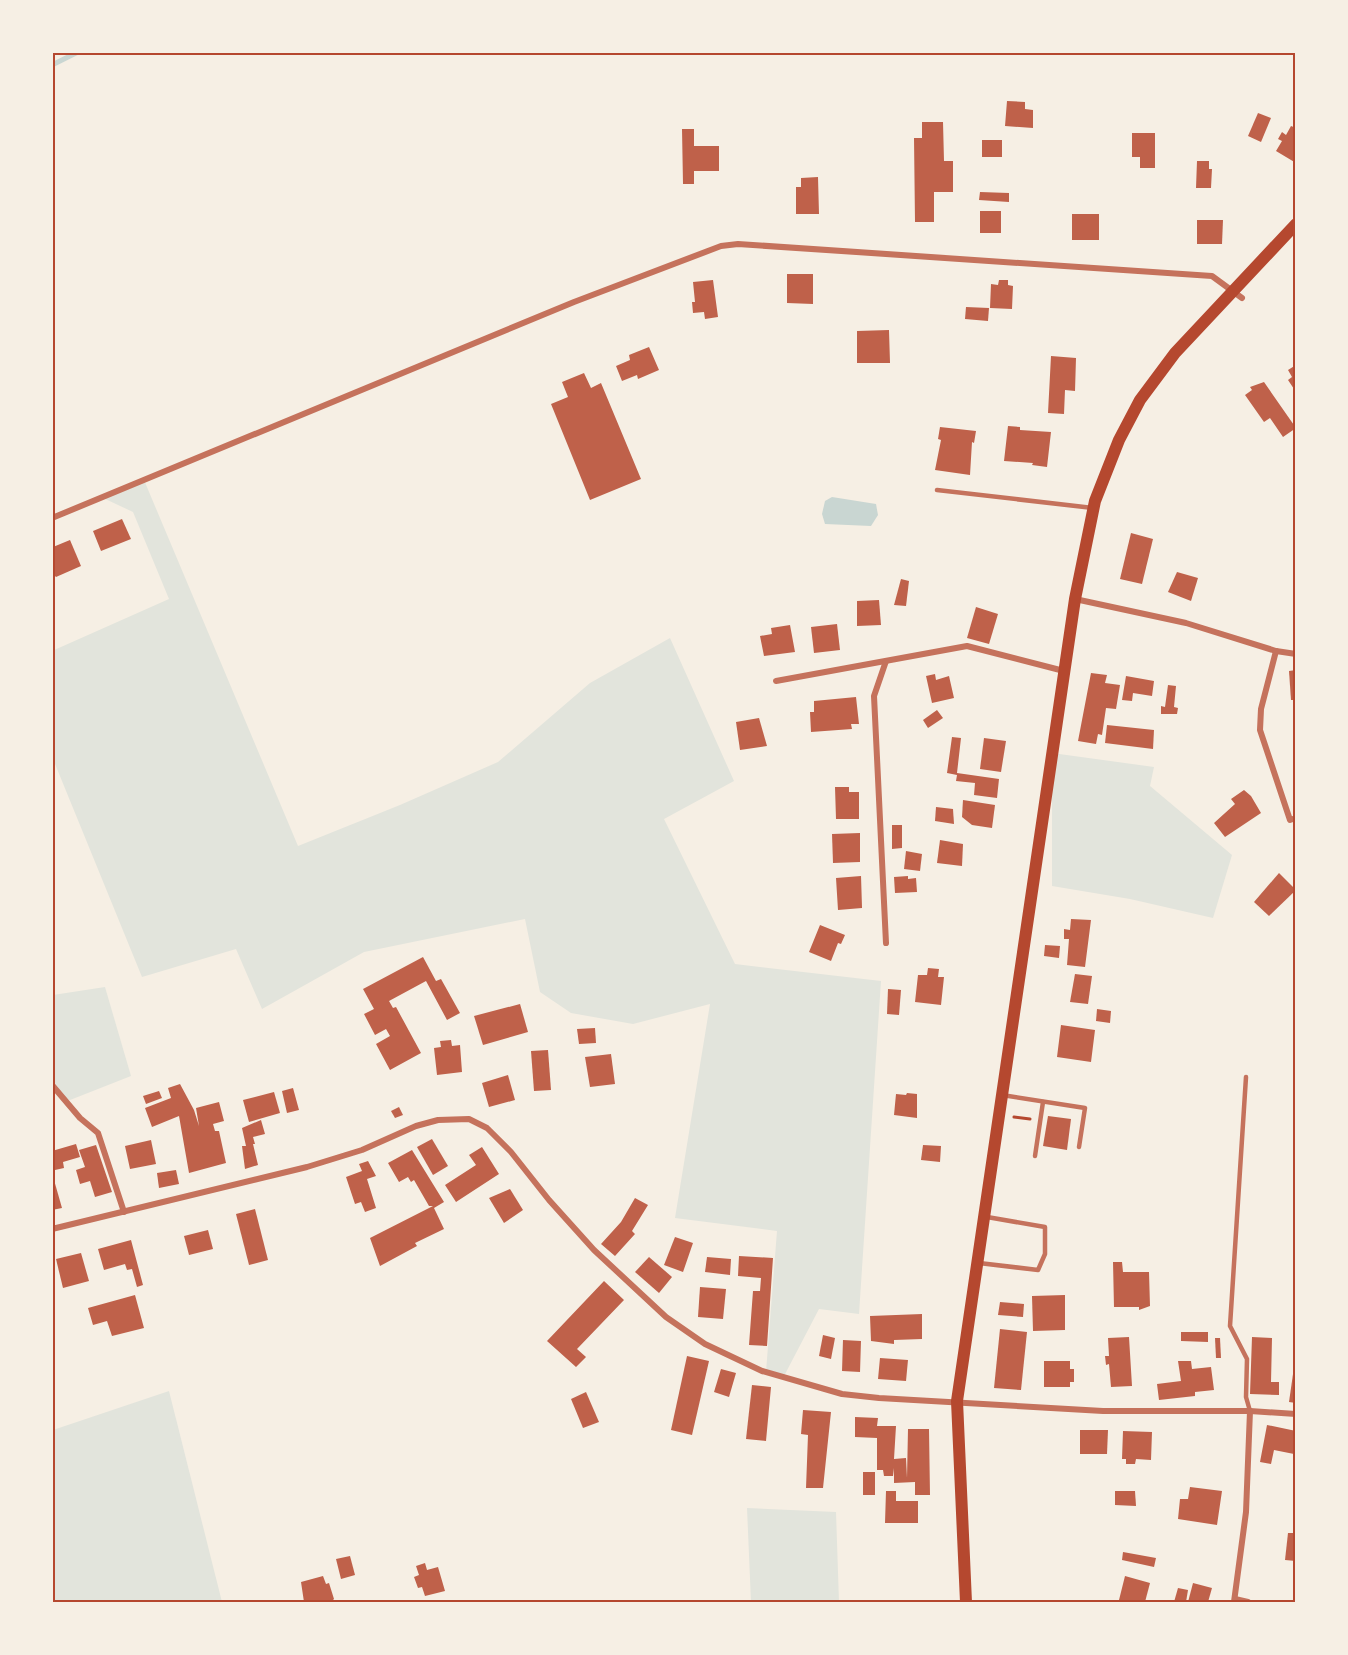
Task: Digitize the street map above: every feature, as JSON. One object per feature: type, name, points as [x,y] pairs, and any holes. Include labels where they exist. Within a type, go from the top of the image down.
[{"type":"main road","points":[[966,1602],[957,1401],[1064,671],[1093,508],[1119,440],[1140,400],[1175,353],[1237,294],[1296,224]]},
{"type":"street","points":[[52,518],[574,302],[721,246],[738,244],[1212,276],[1237,294]]},
{"type":"street","points":[[1075,599],[1186,623],[1276,651],[1296,654]]},
{"type":"street","points":[[776,681],[967,646],[1064,671]]},
{"type":"street","points":[[1276,651],[1260,709],[1260,730],[1290,820],[1296,818]]},
{"type":"street","points":[[886,661],[874,696],[886,943]]},
{"type":"street","points":[[52,1086],[80,1118],[98,1133],[124,1212]]},
{"type":"street","points":[[52,1229],[308,1167],[362,1150],[416,1126],[438,1120],[469,1119],[487,1128],[511,1152],[549,1200],[594,1250],[666,1317],[705,1344],[762,1371],[842,1394],[1102,1411],[1250,1411],[1296,1414]]},
{"type":"street","points":[[1248,1602],[1234,1601],[1246,1512],[1250,1411]]},
{"type":"lane","points":[[937,490],[1093,508]]},
{"type":"lane","points":[[1246,1077],[1230,1326],[1247,1359],[1246,1396],[1250,1411]]},
{"type":"lane","points":[[1002,1095],[1085,1108],[1079,1147]]},
{"type":"lane","points":[[1035,1156],[1043,1102]]},
{"type":"lane","points":[[977,1263],[1038,1270],[1045,1254],[1045,1227],[984,1217]]},
{"type":"path","points":[[1014,1117],[1041,1121]]},
{"type":"shaded area","points":[[144,480],[298,846],[498,762],[590,683],[670,638],[734,781],[664,819],[735,964],[881,981],[859,1314],[819,1309],[783,1378],[766,1372],[777,1231],[675,1218],[710,1004],[633,1024],[571,1013],[540,992],[525,919],[364,952],[262,1009],[236,949],[142,977],[53,759],[52,651],[169,599],[133,512],[101,497]]},
{"type":"shaded area","points":[[832,497],[876,504],[878,515],[871,526],[825,524],[822,514],[825,501]]},
{"type":"shaded area","points":[[1052,753],[1154,767],[1150,786],[1232,855],[1213,918],[1130,899],[1052,886]]},
{"type":"shaded area","points":[[105,987],[131,1076],[65,1102],[53,1086],[53,995]]},
{"type":"shaded area","points":[[169,1391],[222,1602],[53,1602],[53,1430]]},
{"type":"shaded area","points":[[747,1508],[836,1512],[839,1602],[751,1602]]},
{"type":"building","points":[[1007,101],[1025,102],[1025,109],[1033,110],[1033,128],[1005,126]]},
{"type":"building","points":[[1258,113],[1271,118],[1261,142],[1248,136]]},
{"type":"building","points":[[922,122],[943,122],[944,161],[953,161],[953,192],[934,192],[934,222],[915,222],[914,138],[922,138]]},
{"type":"building","points":[[1291,126],[1296,128],[1296,163],[1276,151],[1282,141],[1278,139],[1282,132],[1286,135]]},
{"type":"building","points":[[682,129],[694,129],[694,146],[719,146],[719,171],[694,171],[694,184],[683,184]]},
{"type":"building","points":[[1132,133],[1155,133],[1155,168],[1140,168],[1140,157],[1132,157]]},
{"type":"building","points":[[982,140],[1002,140],[1002,157],[982,157]]},
{"type":"building","points":[[1197,161],[1209,161],[1209,169],[1212,169],[1211,188],[1196,188]]},
{"type":"building","points":[[818,177],[819,214],[796,214],[796,187],[801,187],[801,178]]},
{"type":"building","points":[[980,192],[1009,193],[1009,202],[979,200]]},
{"type":"building","points":[[980,211],[1001,211],[1001,233],[980,233]]},
{"type":"building","points":[[1072,214],[1099,214],[1099,240],[1072,240]]},
{"type":"building","points":[[1197,220],[1223,220],[1222,244],[1197,244]]},
{"type":"building","points":[[787,274],[813,274],[813,304],[787,303]]},
{"type":"building","points":[[713,280],[718,317],[705,319],[704,312],[693,313],[692,302],[695,302],[693,282]]},
{"type":"building","points":[[999,280],[1008,280],[1008,285],[1013,286],[1012,309],[990,308],[991,284],[998,285]]},
{"type":"building","points":[[966,307],[989,308],[988,321],[965,319]]},
{"type":"building","points":[[889,330],[890,363],[857,363],[857,331]]},
{"type":"building","points":[[649,347],[659,370],[638,379],[637,375],[622,381],[616,366],[630,360],[629,355]]},
{"type":"building","points":[[1051,356],[1076,358],[1075,391],[1065,390],[1064,414],[1048,413]]},
{"type":"building","points":[[1296,365],[1296,392],[1288,380],[1292,377],[1288,370]]},
{"type":"building","points":[[584,373],[591,388],[601,383],[641,479],[590,500],[551,404],[568,397],[562,382]]},
{"type":"building","points":[[1264,382],[1296,428],[1283,437],[1270,418],[1264,422],[1245,395],[1252,390],[1250,387]]},
{"type":"building","points":[[1008,426],[1020,427],[1020,430],[1051,432],[1047,467],[1032,465],[1033,463],[1004,461]]},
{"type":"building","points":[[940,427],[976,431],[974,443],[972,442],[970,475],[935,470],[941,440],[938,439]]},
{"type":"building","points":[[122,519],[131,539],[101,551],[93,531]]},
{"type":"building","points":[[1131,533],[1153,539],[1142,584],[1120,579]]},
{"type":"building","points":[[70,540],[81,566],[56,577],[52,573],[53,547]]},
{"type":"building","points":[[1177,572],[1198,578],[1191,601],[1168,592]]},
{"type":"building","points":[[901,579],[909,581],[906,606],[894,605]]},
{"type":"building","points":[[879,600],[881,625],[857,626],[857,601]]},
{"type":"building","points":[[976,607],[998,614],[989,644],[967,638]]},
{"type":"building","points":[[837,624],[840,650],[814,653],[811,627]]},
{"type":"building","points":[[790,625],[795,652],[764,656],[760,636],[772,634],[771,628]]},
{"type":"building","points":[[1296,670],[1296,700],[1291,700],[1289,671]]},
{"type":"building","points":[[1091,673],[1107,675],[1105,683],[1120,685],[1116,709],[1106,708],[1102,735],[1098,734],[1096,744],[1078,741]]},
{"type":"building","points":[[935,674],[936,680],[949,676],[954,698],[932,703],[926,676]]},
{"type":"building","points":[[1126,676],[1154,681],[1152,696],[1133,693],[1132,701],[1122,700]]},
{"type":"building","points":[[1168,685],[1176,686],[1174,707],[1178,708],[1177,714],[1161,714],[1161,706],[1165,707]]},
{"type":"building","points":[[856,697],[859,724],[851,724],[852,729],[811,732],[810,712],[814,712],[814,701]]},
{"type":"building","points":[[937,710],[943,718],[928,728],[923,720]]},
{"type":"building","points":[[759,718],[767,746],[740,750],[736,722]]},
{"type":"building","points":[[1107,725],[1154,730],[1153,749],[1105,743]]},
{"type":"building","points":[[952,737],[961,738],[957,773],[999,779],[997,798],[974,795],[975,783],[956,781],[957,775],[947,773]]},
{"type":"building","points":[[984,738],[1006,741],[1001,772],[980,769]]},
{"type":"building","points":[[835,787],[849,787],[849,792],[859,792],[859,819],[836,819]]},
{"type":"building","points":[[1244,790],[1251,796],[1261,813],[1225,837],[1214,823],[1235,804],[1231,799]]},
{"type":"building","points":[[963,800],[995,805],[992,828],[972,825],[962,817]]},
{"type":"building","points":[[936,807],[953,809],[954,824],[935,821]]},
{"type":"building","points":[[892,825],[902,825],[902,848],[892,849]]},
{"type":"building","points":[[860,833],[860,862],[833,863],[832,834]]},
{"type":"building","points":[[940,840],[963,844],[962,866],[937,863]]},
{"type":"building","points":[[906,851],[922,854],[920,871],[904,869]]},
{"type":"building","points":[[1279,873],[1296,890],[1269,916],[1254,902]]},
{"type":"building","points":[[861,876],[862,908],[838,910],[836,878]]},
{"type":"building","points":[[908,876],[908,879],[916,878],[917,892],[895,893],[894,877]]},
{"type":"building","points":[[1071,919],[1091,920],[1085,967],[1067,965],[1069,939],[1064,939],[1064,929],[1070,930]]},
{"type":"building","points":[[820,925],[845,935],[841,944],[838,943],[831,961],[809,952]]},
{"type":"building","points":[[1045,945],[1060,946],[1059,958],[1044,956]]},
{"type":"building","points":[[423,957],[436,981],[441,979],[460,1013],[447,1020],[426,981],[389,1001],[393,1008],[396,1007],[421,1053],[390,1070],[376,1044],[390,1036],[386,1029],[375,1035],[364,1014],[374,1009],[363,989]]},
{"type":"building","points":[[928,968],[939,969],[938,977],[944,977],[941,1005],[915,1002],[918,975],[927,975]]},
{"type":"building","points":[[1075,974],[1092,976],[1088,1004],[1070,1002]]},
{"type":"building","points":[[888,989],[901,990],[899,1015],[887,1014]]},
{"type":"building","points":[[520,1004],[528,1032],[483,1045],[474,1016]]},
{"type":"building","points":[[1097,1009],[1111,1011],[1110,1023],[1096,1021]]},
{"type":"building","points":[[1061,1025],[1095,1030],[1091,1062],[1057,1057]]},
{"type":"building","points":[[595,1028],[596,1043],[579,1044],[577,1029]]},
{"type":"building","points":[[451,1040],[452,1046],[460,1045],[462,1072],[437,1075],[434,1048],[441,1047],[440,1041]]},
{"type":"building","points":[[548,1050],[551,1090],[534,1091],[531,1051]]},
{"type":"building","points":[[611,1054],[615,1084],[590,1087],[585,1057]]},
{"type":"building","points":[[508,1075],[515,1100],[489,1107],[482,1083]]},
{"type":"building","points":[[180,1084],[194,1110],[199,1126],[196,1108],[219,1102],[224,1121],[213,1124],[215,1131],[219,1131],[226,1163],[189,1173],[179,1116],[152,1127],[145,1108],[171,1098],[168,1088]]},
{"type":"building","points":[[293,1088],[299,1110],[287,1113],[282,1091]]},
{"type":"building","points":[[159,1091],[162,1098],[146,1104],[143,1096]]},
{"type":"building","points":[[274,1092],[280,1113],[249,1122],[243,1100]]},
{"type":"building","points":[[907,1093],[917,1094],[917,1118],[894,1115],[896,1094],[906,1095]]},
{"type":"building","points":[[399,1107],[403,1115],[395,1118],[391,1111]]},
{"type":"building","points":[[1048,1116],[1071,1119],[1067,1150],[1043,1146]]},
{"type":"building","points":[[261,1120],[265,1134],[253,1137],[258,1165],[245,1169],[242,1146],[246,1146],[242,1128]]},
{"type":"building","points":[[432,1139],[448,1166],[433,1175],[417,1147]]},
{"type":"building","points":[[151,1140],[156,1164],[130,1169],[125,1146]]},
{"type":"building","points":[[76,1144],[80,1157],[63,1162],[64,1168],[55,1170],[52,1151]]},
{"type":"building","points":[[96,1145],[112,1192],[95,1197],[90,1181],[80,1184],[76,1170],[85,1167],[79,1150]]},
{"type":"building","points":[[923,1145],[941,1146],[940,1162],[921,1160]]},
{"type":"building","points":[[482,1147],[499,1174],[456,1202],[445,1185],[476,1165],[469,1155]]},
{"type":"building","points":[[412,1150],[444,1202],[434,1208],[444,1229],[415,1243],[417,1246],[380,1266],[370,1238],[433,1206],[429,1206],[414,1180],[411,1182],[408,1177],[399,1182],[388,1163]]},
{"type":"building","points":[[368,1161],[376,1176],[367,1179],[376,1208],[365,1212],[361,1202],[355,1204],[346,1177],[362,1171],[359,1164]]},
{"type":"building","points":[[176,1170],[179,1184],[159,1188],[157,1173]]},
{"type":"building","points":[[52,1173],[62,1208],[52,1210]]},
{"type":"building","points":[[510,1189],[523,1210],[504,1223],[489,1198]]},
{"type":"building","points":[[635,1198],[648,1205],[632,1231],[635,1234],[615,1256],[601,1244],[621,1222]]},
{"type":"building","points":[[255,1209],[268,1260],[249,1265],[236,1214]]},
{"type":"building","points":[[208,1230],[213,1249],[189,1255],[184,1236]]},
{"type":"building","points":[[675,1237],[693,1243],[683,1272],[664,1265]]},
{"type":"building","points":[[131,1240],[143,1285],[137,1287],[132,1269],[127,1270],[125,1264],[104,1270],[98,1249]]},
{"type":"building","points":[[81,1253],[89,1281],[63,1288],[56,1259]]},
{"type":"building","points":[[739,1256],[773,1258],[767,1346],[749,1345],[753,1291],[760,1291],[761,1278],[738,1276]]},
{"type":"building","points":[[649,1257],[672,1277],[659,1293],[635,1272]]},
{"type":"building","points":[[707,1257],[731,1259],[730,1275],[705,1272]]},
{"type":"building","points":[[1113,1262],[1122,1262],[1123,1272],[1149,1272],[1150,1306],[1139,1310],[1139,1307],[1114,1307]]},
{"type":"building","points":[[604,1281],[624,1300],[577,1349],[586,1357],[576,1367],[547,1341]]},
{"type":"building","points":[[700,1287],[726,1289],[723,1319],[698,1317]]},
{"type":"building","points":[[135,1295],[144,1328],[112,1336],[107,1321],[93,1325],[88,1308]]},
{"type":"building","points":[[1065,1295],[1065,1330],[1033,1331],[1032,1296]]},
{"type":"building","points":[[1000,1302],[1024,1304],[1023,1317],[998,1315]]},
{"type":"building","points":[[922,1314],[922,1339],[894,1340],[894,1344],[871,1341],[870,1316]]},
{"type":"building","points":[[1000,1329],[1027,1332],[1021,1390],[994,1388]]},
{"type":"building","points":[[1181,1332],[1208,1332],[1208,1342],[1181,1341]]},
{"type":"building","points":[[823,1335],[835,1338],[831,1359],[819,1356]]},
{"type":"building","points":[[1129,1337],[1132,1386],[1111,1387],[1109,1364],[1106,1365],[1105,1356],[1109,1356],[1108,1338]]},
{"type":"building","points":[[1252,1337],[1272,1338],[1271,1382],[1279,1382],[1279,1395],[1250,1394]]},
{"type":"building","points":[[1215,1338],[1220,1338],[1221,1358],[1216,1358]]},
{"type":"building","points":[[843,1340],[861,1341],[860,1372],[842,1371]]},
{"type":"building","points":[[687,1356],[709,1361],[692,1435],[671,1430]]},
{"type":"building","points":[[880,1358],[908,1360],[906,1381],[878,1379]]},
{"type":"building","points":[[1044,1361],[1070,1361],[1070,1369],[1074,1369],[1074,1382],[1070,1382],[1070,1387],[1044,1387]]},
{"type":"building","points":[[1178,1361],[1191,1361],[1192,1369],[1211,1367],[1214,1390],[1195,1392],[1195,1396],[1159,1400],[1157,1384],[1181,1381]]},
{"type":"building","points":[[721,1369],[736,1373],[729,1397],[714,1392]]},
{"type":"building","points":[[1293,1374],[1296,1374],[1296,1403],[1289,1402]]},
{"type":"building","points":[[752,1385],[771,1387],[766,1441],[746,1439]]},
{"type":"building","points":[[586,1392],[599,1422],[583,1428],[571,1399]]},
{"type":"building","points":[[803,1410],[831,1412],[823,1488],[806,1488],[808,1435],[801,1434]]},
{"type":"building","points":[[855,1417],[878,1418],[877,1426],[896,1426],[894,1459],[906,1458],[907,1478],[908,1429],[929,1429],[930,1495],[915,1495],[915,1482],[894,1483],[894,1468],[893,1476],[884,1476],[883,1470],[877,1470],[877,1438],[855,1437]]},
{"type":"building","points":[[1267,1425],[1296,1431],[1296,1461],[1293,1460],[1294,1454],[1274,1450],[1271,1464],[1260,1462]]},
{"type":"building","points":[[1080,1430],[1108,1430],[1107,1454],[1080,1454]]},
{"type":"building","points":[[1123,1431],[1152,1432],[1151,1460],[1136,1459],[1135,1464],[1126,1464],[1126,1459],[1122,1459]]},
{"type":"building","points":[[863,1472],[875,1472],[875,1495],[863,1495]]},
{"type":"building","points":[[1190,1487],[1222,1491],[1217,1525],[1178,1519],[1180,1499],[1188,1499]]},
{"type":"building","points":[[886,1491],[896,1491],[896,1501],[918,1501],[918,1523],[885,1523]]},
{"type":"building","points":[[1115,1491],[1135,1491],[1136,1506],[1115,1505]]},
{"type":"building","points":[[1288,1533],[1296,1533],[1296,1561],[1285,1560]]},
{"type":"building","points":[[1123,1552],[1156,1558],[1154,1567],[1122,1560]]},
{"type":"building","points":[[350,1556],[355,1575],[341,1579],[336,1559]]},
{"type":"building","points":[[425,1563],[427,1570],[438,1567],[445,1591],[425,1596],[422,1587],[418,1588],[414,1577],[419,1575],[416,1566]]},
{"type":"building","points":[[323,1576],[326,1584],[329,1583],[334,1599],[331,1602],[304,1602],[301,1582]]},
{"type":"building","points":[[1125,1576],[1150,1583],[1145,1602],[1119,1600]]},
{"type":"building","points":[[1193,1583],[1212,1588],[1208,1602],[1188,1602]]},
{"type":"building","points":[[1178,1588],[1188,1590],[1186,1602],[1174,1602]]},
{"type":"waterway","points":[[52,65],[78,52]]}]
